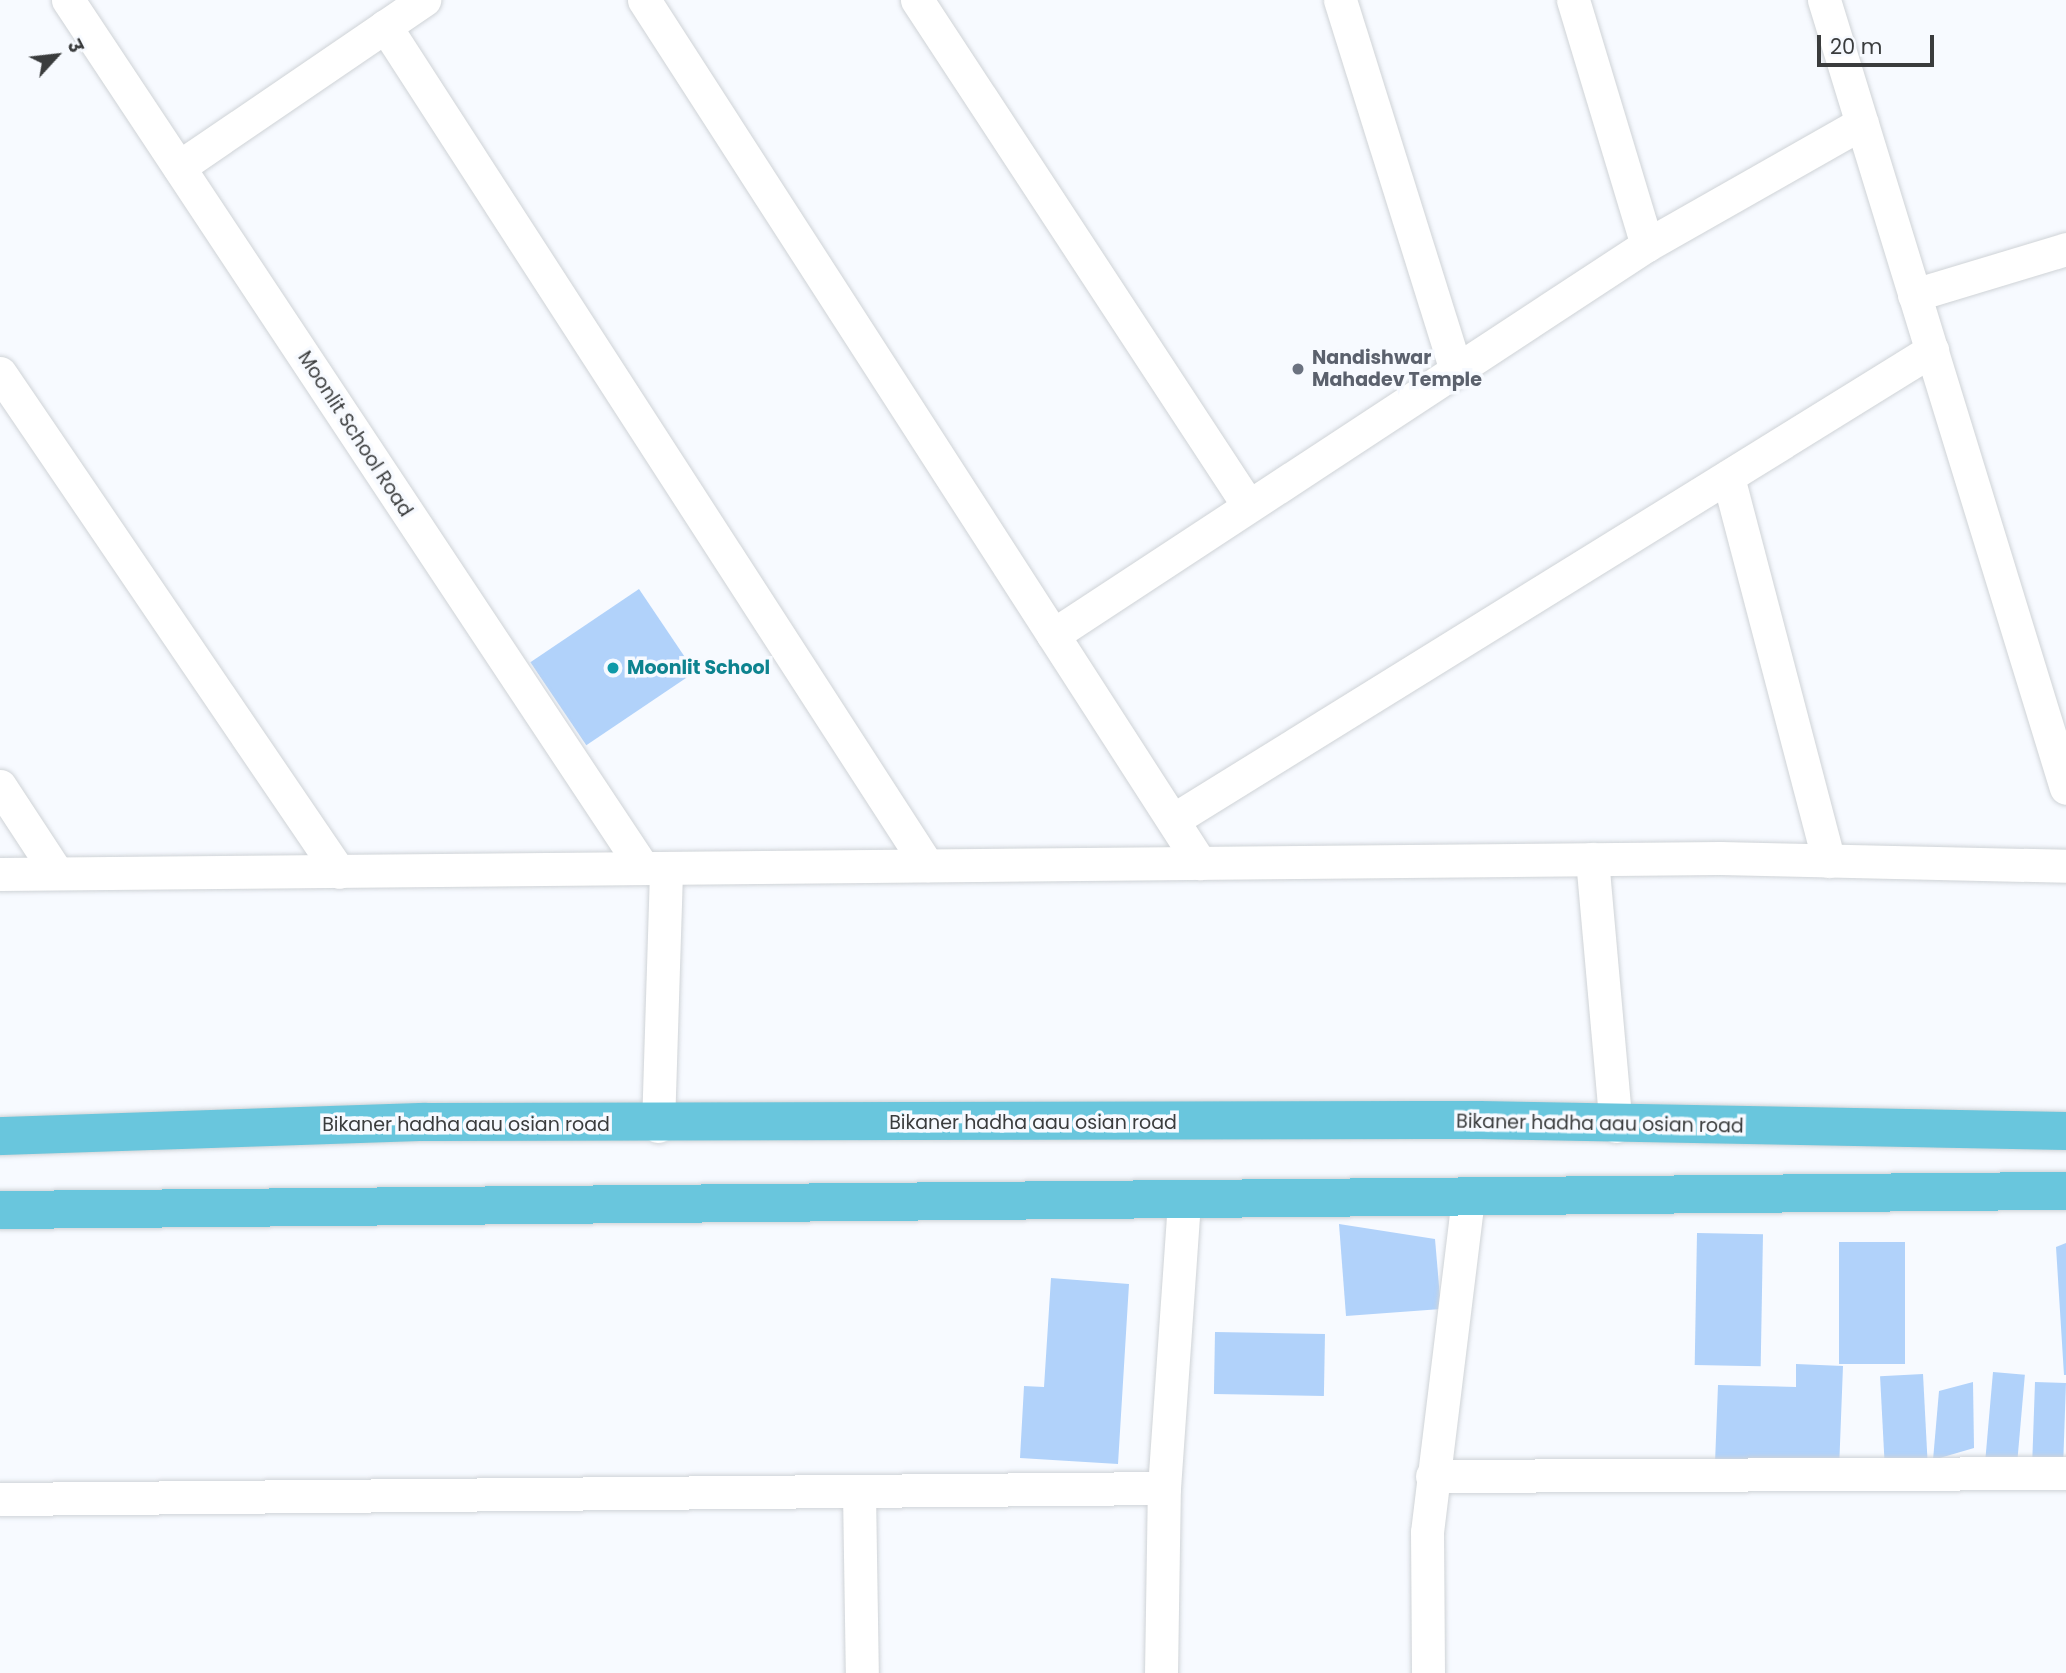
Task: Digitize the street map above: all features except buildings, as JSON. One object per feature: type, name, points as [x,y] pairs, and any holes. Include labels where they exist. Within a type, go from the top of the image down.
[{"type":"main road","name":"Bikaner hadha aau osian road","points":[[0,1136],[423,1122],[657,1126],[1479,1121],[1616,1126],[2066,1131]]},
{"type":"main road","points":[[0,1210],[1184,1203],[2066,1191]]},
{"type":"street","name":"Moonlit School Road","points":[[68,0],[178,167],[654,869]]},
{"type":"street","points":[[178,167],[424,0]]},
{"type":"street","points":[[644,0],[1200,863]]},
{"type":"street","points":[[917,0],[1248,505]]},
{"type":"street","points":[[1340,0],[1456,371]]},
{"type":"street","points":[[1573,0],[1647,245]]},
{"type":"street","points":[[1824,0],[2066,788]]},
{"type":"street","points":[[385,26],[927,865]]},
{"type":"street","points":[[1053,635],[1647,245],[1862,123]]},
{"type":"street","points":[[1914,295],[2066,249]]},
{"type":"street","points":[[1173,820],[1931,350]]},
{"type":"street","points":[[0,373],[339,872]]},
{"type":"street","points":[[1728,477],[1829,861]]},
{"type":"street","points":[[0,786],[57,873]]},
{"type":"street","points":[[1592,859],[1616,1126]]},
{"type":"street","points":[[0,874],[1592,859],[2066,866]]},
{"type":"street","points":[[654,869],[657,1126]]},
{"type":"street","points":[[1429,1673],[1432,1476],[1468,1198]]},
{"type":"street","points":[[1161,1673],[1164,1488],[1184,1203]]},
{"type":"street","points":[[1432,1476],[2066,1473]]},
{"type":"street","points":[[0,1499],[1164,1488]]},
{"type":"street","points":[[859,1492],[862,1673]]},
{"type":"place","name":"Nandishwar Mahadev Temple","points":[[1298,369]]},
{"type":"place","name":"Moonlit School","points":[[613,668]]}]
